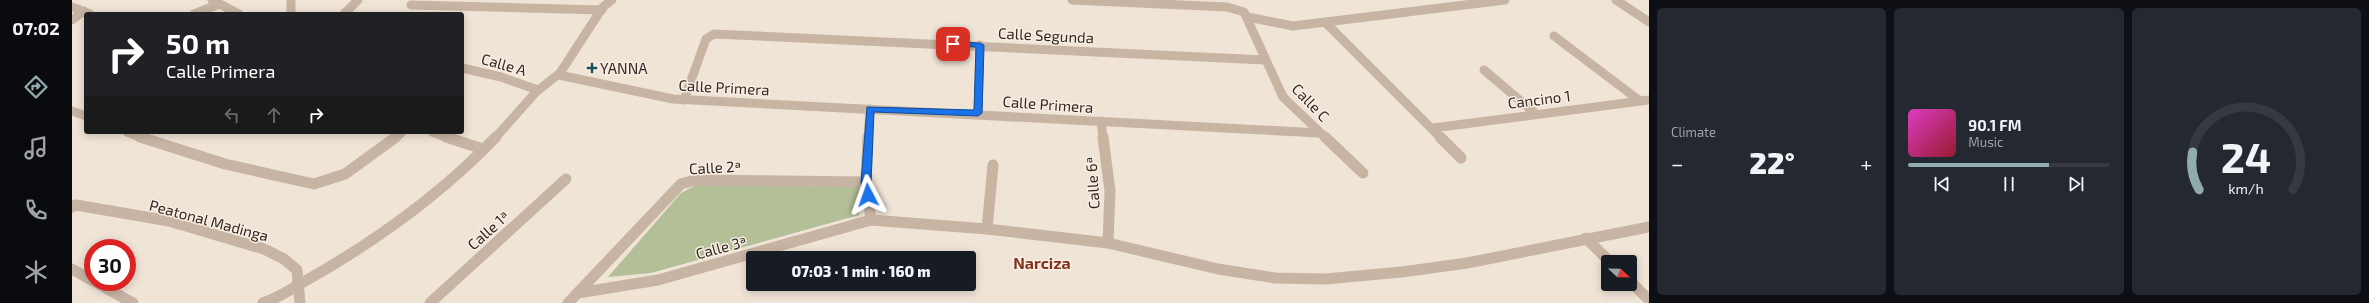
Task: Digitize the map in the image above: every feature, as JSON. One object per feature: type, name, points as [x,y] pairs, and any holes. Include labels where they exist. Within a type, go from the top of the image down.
[{"type":"street","points":[[291,0],[291,12]]},
{"type":"street","points":[[346,12],[358,0]]},
{"type":"street","points":[[263,303],[279,299],[298,284],[334,265],[418,208],[508,126],[538,90],[559,75],[602,10],[612,0]]},
{"type":"street","points":[[1072,0],[1227,7],[1244,12],[1248,17],[1293,26],[1505,0]]},
{"type":"street","points":[[1616,0],[1649,22]]},
{"type":"street","points":[[198,12],[216,2],[235,12]]},
{"type":"street","points":[[411,4],[602,10]]},
{"type":"street","points":[[72,6],[87,12]]},
{"type":"street","points":[[72,20],[84,14]]},
{"type":"street","name":"Calle C","points":[[1248,17],[1265,60],[1283,97],[1363,173]]},
{"type":"street","points":[[1325,22],[1433,128],[1461,158]]},
{"type":"street","name":"Calle Segunda","points":[[684,100],[706,39],[714,34],[730,33],[1265,60]]},
{"type":"street","points":[[1554,36],[1644,100]]},
{"type":"street","points":[[978,113],[980,45]]},
{"type":"street","name":"Calle A","points":[[464,68],[500,77],[538,90]]},
{"type":"street","points":[[1484,70],[1536,114]]},
{"type":"street","name":"Calle Primera","points":[[559,75],[663,98],[684,100],[978,113],[1320,132]]},
{"type":"street","name":"Cancino 1","points":[[1433,128],[1644,100]]},
{"type":"street","points":[[870,109],[866,182],[871,220],[987,229],[1108,243],[1218,269],[1275,278],[1325,279],[1402,272],[1467,262],[1649,227]]},
{"type":"street","points":[[72,111],[84,115]]},
{"type":"street","name":"Calle 6ª","points":[[1101,121],[1110,191],[1108,243]]},
{"type":"street","points":[[132,134],[166,147],[250,171],[322,184],[341,176],[363,162],[399,134]]},
{"type":"street","points":[[438,134],[482,149]]},
{"type":"street","points":[[987,229],[993,165]]},
{"type":"street","name":"Calle 1ª","points":[[430,303],[566,179]]},
{"type":"street","name":"Calle 2ª","points":[[568,303],[674,189],[689,182],[866,182]]},
{"type":"street","name":"Peatonal Madinga","points":[[74,206],[169,222],[264,249],[284,259],[297,270],[300,303]]},
{"type":"street","name":"Calle 3ª","points":[[578,293],[658,280],[871,220]]},
{"type":"street","points":[[1586,238],[1603,255]]},
{"type":"street","points":[[72,269],[84,276]]},
{"type":"street","points":[[1637,288],[1649,300]]},
{"type":"street","points":[[112,291],[133,303]]},
{"type":"green space","points":[[696,185],[860,187],[859,215],[651,273],[608,277],[681,193]]},
{"type":"place","name":"YANNA","points":[[592,68]]},
{"type":"district","name":"Narciza","points":[[1042,262]]},
{"type":"route","points":[[868,195],[866,182],[870,109],[978,113],[980,45],[953,44]]}]
